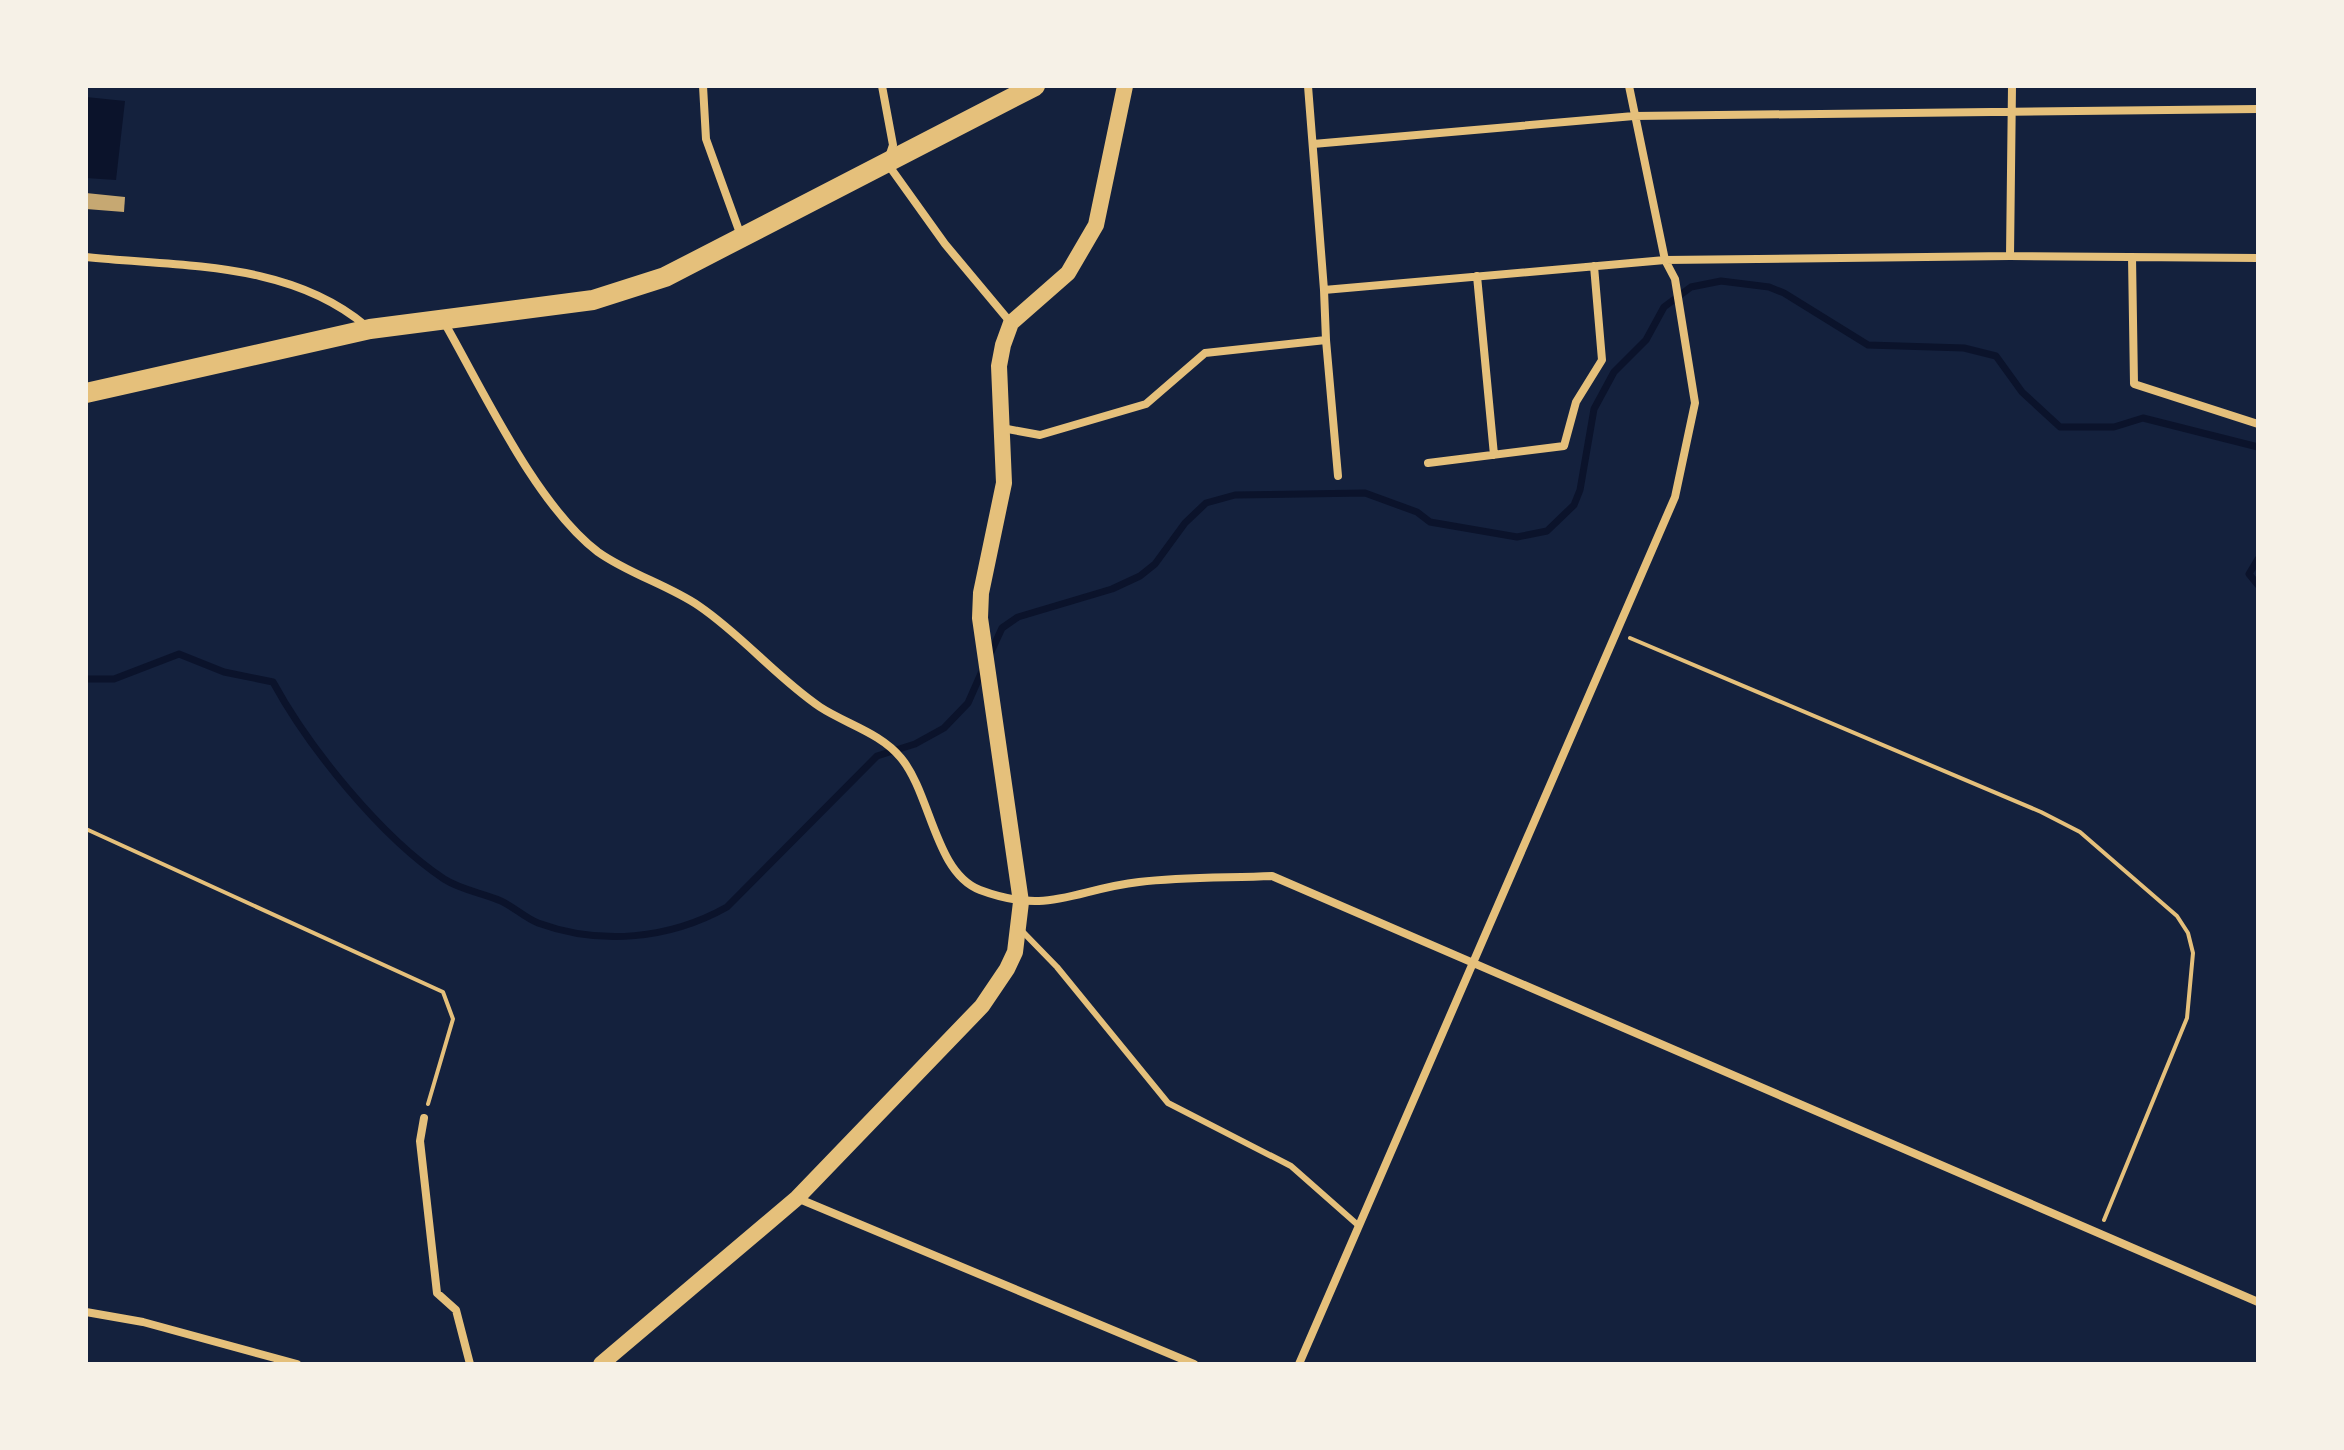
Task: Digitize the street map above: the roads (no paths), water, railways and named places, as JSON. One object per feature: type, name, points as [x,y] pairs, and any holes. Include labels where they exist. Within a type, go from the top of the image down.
[{"type":"main road","points":[[86,393],[370,329],[593,300],[628,291],[665,277],[1035,86]]},
{"type":"main road","points":[[601,1364],[797,1198],[982,1006],[1007,969],[1020,929],[1021,902],[980,618],[981,593],[1004,483],[999,366],[1011,323],[1068,273],[1096,225],[1125,86]]},
{"type":"street","points":[[703,86],[706,139],[741,237]]},
{"type":"street","points":[[882,86],[893,145],[887,163],[945,244],[1011,323]]},
{"type":"street","points":[[1308,86],[1338,476]]},
{"type":"street","points":[[1299,1364],[1675,497],[1695,403],[1675,279],[1665,260],[1629,86]]},
{"type":"street","points":[[2010,256],[2012,86]]},
{"type":"street","points":[[1313,144],[1634,116],[2258,109]]},
{"type":"street","points":[[1324,290],[1665,260],[2010,256],[2258,258]]},
{"type":"street","points":[[86,257],[250,274],[285,281],[338,303],[370,329]]},
{"type":"street","points":[[2132,257],[2134,384],[2258,424]]},
{"type":"street","points":[[1428,463],[1564,446],[1576,402],[1602,360],[1594,266]]},
{"type":"street","points":[[1477,276],[1494,455]]},
{"type":"street","points":[[442,320],[522,457],[572,529],[625,568],[698,605],[782,681],[824,710],[884,743],[901,758],[916,782],[959,875],[979,889],[1021,902],[1072,898],[1137,882],[1272,876],[2258,1302]]},
{"type":"street","points":[[1002,428],[1040,435],[1146,404],[1205,353],[1326,340]]},
{"type":"street","points":[[424,1118],[420,1141],[437,1293],[456,1310],[470,1364]]},
{"type":"street","points":[[797,1198],[1194,1364]]},
{"type":"street","points":[[86,1312],[143,1322],[297,1364]]},
{"type":"lane","points":[[1020,929],[1057,967],[1168,1103],[1291,1166],[1359,1226]]},
{"type":"water","points":[[86,97],[125,101],[116,180],[86,178]]},
{"type":"waterway","points":[[990,654],[1002,628],[1018,617],[1112,589],[1140,576],[1155,564],[1185,523],[1206,503],[1235,495],[1365,493],[1417,512],[1430,522],[1517,537],[1547,531],[1574,505],[1580,490],[1594,409],[1614,372],[1646,340],[1664,307],[1691,287],[1721,281],[1769,287],[1784,293],[1868,345],[1964,348],[1996,356],[2022,392],[2060,427],[2114,427],[2143,418],[2258,447]]},
{"type":"waterway","points":[[2258,559],[2249,574],[2258,585]]},
{"type":"waterway","points":[[86,679],[114,679],[179,654],[224,672],[273,682],[306,735],[348,790],[396,840],[444,879],[501,901],[538,923],[586,935],[635,936],[682,926],[727,907],[877,756],[915,744],[944,728],[968,703],[983,669]]}]
